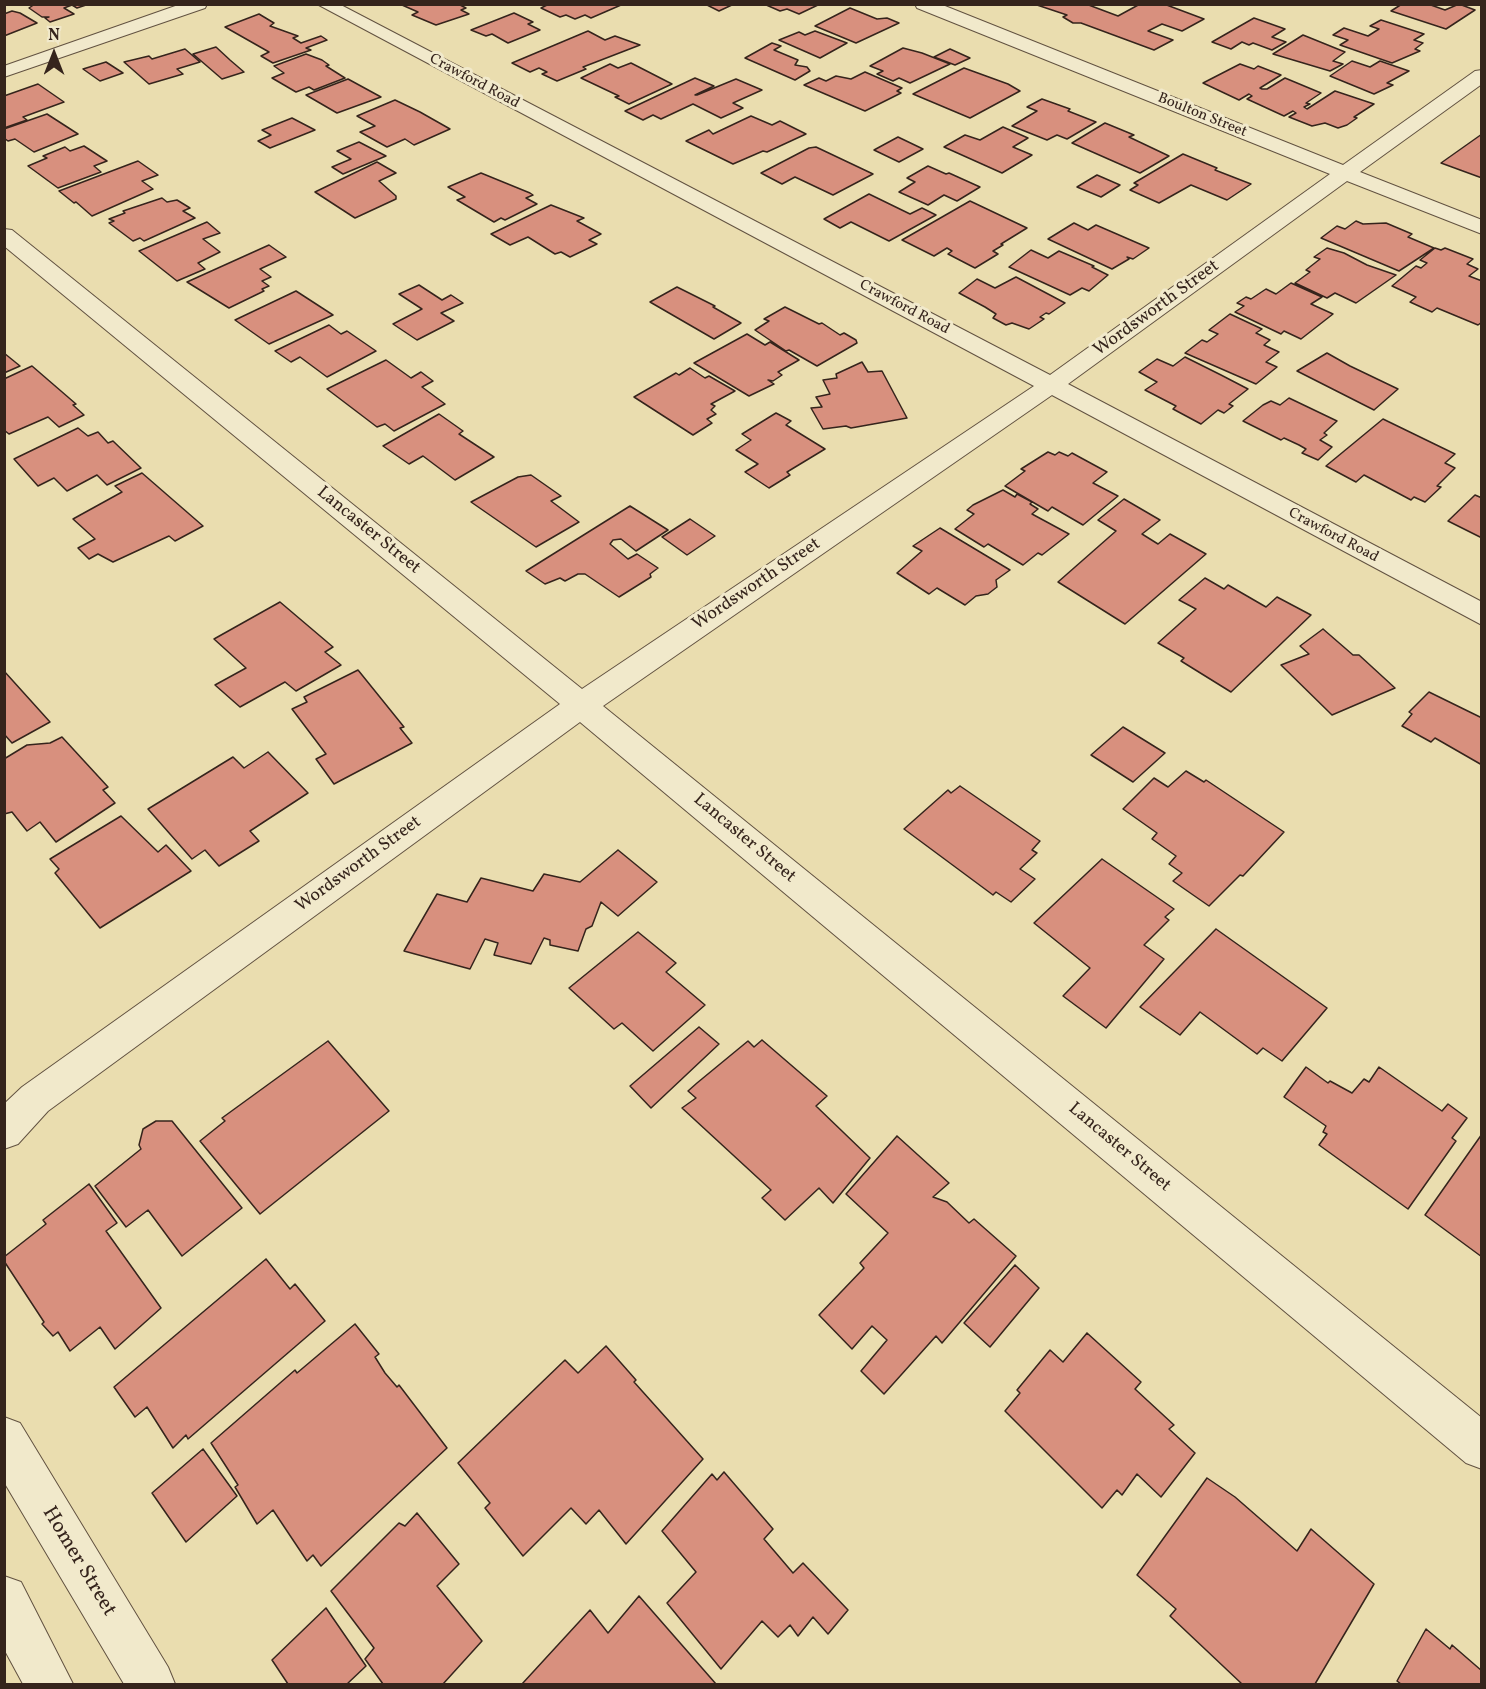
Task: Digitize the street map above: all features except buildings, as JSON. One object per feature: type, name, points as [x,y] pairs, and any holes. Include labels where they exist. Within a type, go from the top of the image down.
[{"type":"street","points":[[4,72],[199,4]]},
{"type":"street","name":"Crawford Road","points":[[325,4],[1051,385],[1482,615]]},
{"type":"street","name":"Boulton Street","points":[[923,4],[1482,228]]},
{"type":"street","name":"Wordsworth Street","points":[[4,1131],[20,1103],[581,705],[1051,385],[1482,75]]},
{"type":"street","name":"Lancaster Street","points":[[4,235],[581,705],[1482,1447]]},
{"type":"street","name":"Homer Street","points":[[4,1439],[151,1684]]},
{"type":"street","points":[[4,1599],[49,1684]]}]
